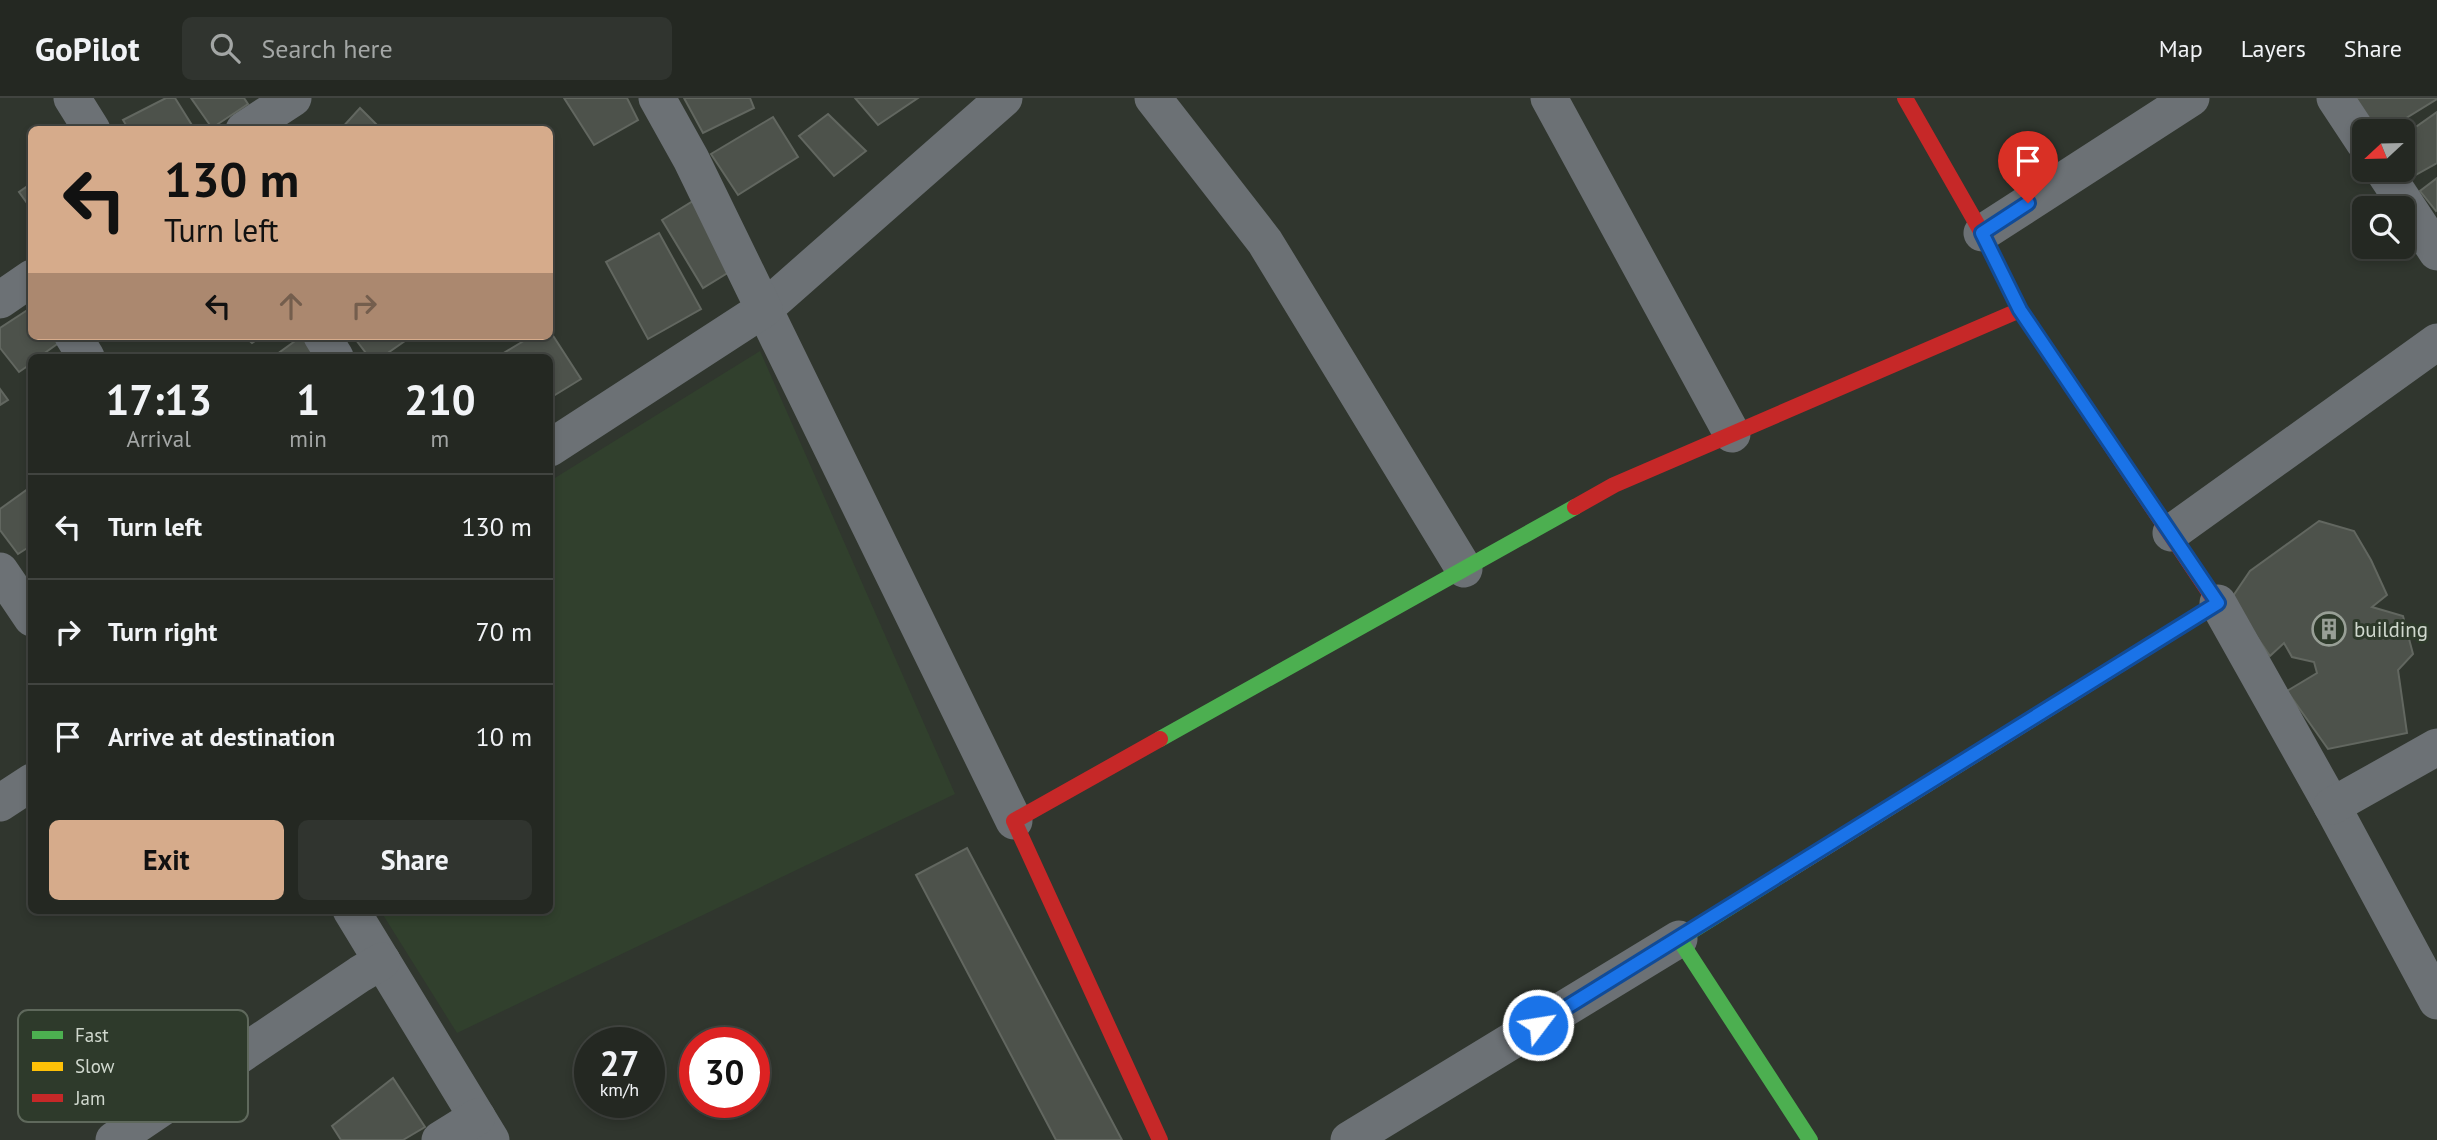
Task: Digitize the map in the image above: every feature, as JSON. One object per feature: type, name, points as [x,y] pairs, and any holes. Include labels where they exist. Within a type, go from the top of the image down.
[{"type":"street","points":[[72,98],[90,126]]},
{"type":"street","points":[[250,126],[293,98]]},
{"type":"street","points":[[657,98],[691,159],[1014,821],[1160,1140]]},
{"type":"street","points":[[553,446],[764,309],[1004,98]]},
{"type":"street","points":[[1153,98],[1265,242],[1464,569]]},
{"type":"street","points":[[1549,98],[1732,434]]},
{"type":"street","points":[[1905,98],[1982,233],[2020,310],[2218,603],[2437,1001]]},
{"type":"street","points":[[1982,233],[2191,98]]},
{"type":"street","points":[[2335,98],[2352,124]]},
{"type":"street","points":[[2390,182],[2437,251]]},
{"type":"street","points":[[0,300],[28,281]]},
{"type":"street","points":[[1014,821],[1614,485],[2020,310]]},
{"type":"street","points":[[2171,533],[2437,342]]},
{"type":"street","points":[[0,571],[28,612]]},
{"type":"street","points":[[1349,1140],[1679,939],[2218,603]]},
{"type":"street","points":[[2332,806],[2437,747]]},
{"type":"street","points":[[0,803],[28,785]]},
{"type":"street","points":[[353,914],[484,1128],[440,1140]]},
{"type":"street","points":[[1679,939],[1810,1140]]},
{"type":"street","points":[[248,1050],[382,961]]},
{"type":"street","points":[[114,1140],[141,1122]]},
{"type":"shaded area","points":[[760,351],[955,794],[457,1033],[383,914],[553,914],[553,479]]},
{"type":"building","points":[[166,98],[175,98],[192,126],[127,126],[123,120]]},
{"type":"building","points":[[191,98],[244,98],[248,104],[215,126],[211,126]]},
{"type":"building","points":[[564,98],[627,98],[638,120],[594,145]]},
{"type":"building","points":[[684,98],[750,98],[754,108],[703,133]]},
{"type":"building","points":[[855,98],[918,98],[878,125]]},
{"type":"building","points":[[2353,98],[2437,98],[2404,119],[2366,119]]},
{"type":"building","points":[[360,108],[378,126],[344,126]]},
{"type":"building","points":[[2437,112],[2437,163],[2415,175],[2415,128]]},
{"type":"building","points":[[828,114],[866,151],[834,176],[799,136]]},
{"type":"building","points":[[773,117],[798,157],[738,195],[711,154]]},
{"type":"building","points":[[2437,178],[2437,210],[2436,211],[2420,191]]},
{"type":"building","points":[[28,186],[28,204],[19,192]]},
{"type":"building","points":[[698,198],[739,266],[703,288],[662,220]]},
{"type":"building","points":[[659,233],[701,309],[648,339],[606,262]]},
{"type":"building","points":[[28,310],[28,340],[60,342],[43,354],[28,354],[28,366],[19,372],[0,348],[0,328]]},
{"type":"building","points":[[553,336],[581,379],[553,396],[553,354],[502,354],[525,340],[553,340]]},
{"type":"building","points":[[296,340],[319,340],[327,354],[277,354]]},
{"type":"building","points":[[356,340],[406,340],[386,354],[367,354]]},
{"type":"building","points":[[0,389],[8,400],[0,405]]},
{"type":"building","points":[[28,489],[28,548],[18,554],[0,530],[0,509]]},
{"type":"building","name":"building","points":[[2319,521],[2354,531],[2387,595],[2372,607],[2403,616],[2413,654],[2398,670],[2407,733],[2328,749],[2287,691],[2317,673],[2314,662],[2292,657],[2284,643],[2270,656],[2231,599],[2250,571]]},
{"type":"building","points":[[967,848],[1122,1140],[1056,1140],[916,875]]},
{"type":"building","points":[[393,1078],[425,1127],[403,1140],[341,1140],[332,1126]]},
{"type":"traffic: fast","points":[[1160,739],[1575,507]]},
{"type":"traffic: fast","points":[[1783,874],[1679,939],[1810,1140]]},
{"type":"traffic: slow","points":[[1783,874],[2217,604]]},
{"type":"traffic: jam","points":[[1905,98],[1982,233],[2020,310],[2217,604]]},
{"type":"traffic: jam","points":[[1575,507],[1614,485],[2020,310]]},
{"type":"traffic: jam","points":[[1160,739],[1014,821],[1160,1140]]},
{"type":"place","name":"building","points":[[2329,629]]},
{"type":"route","points":[[1538,1025],[2218,603],[2020,310],[1982,233],[2028,203]]}]
